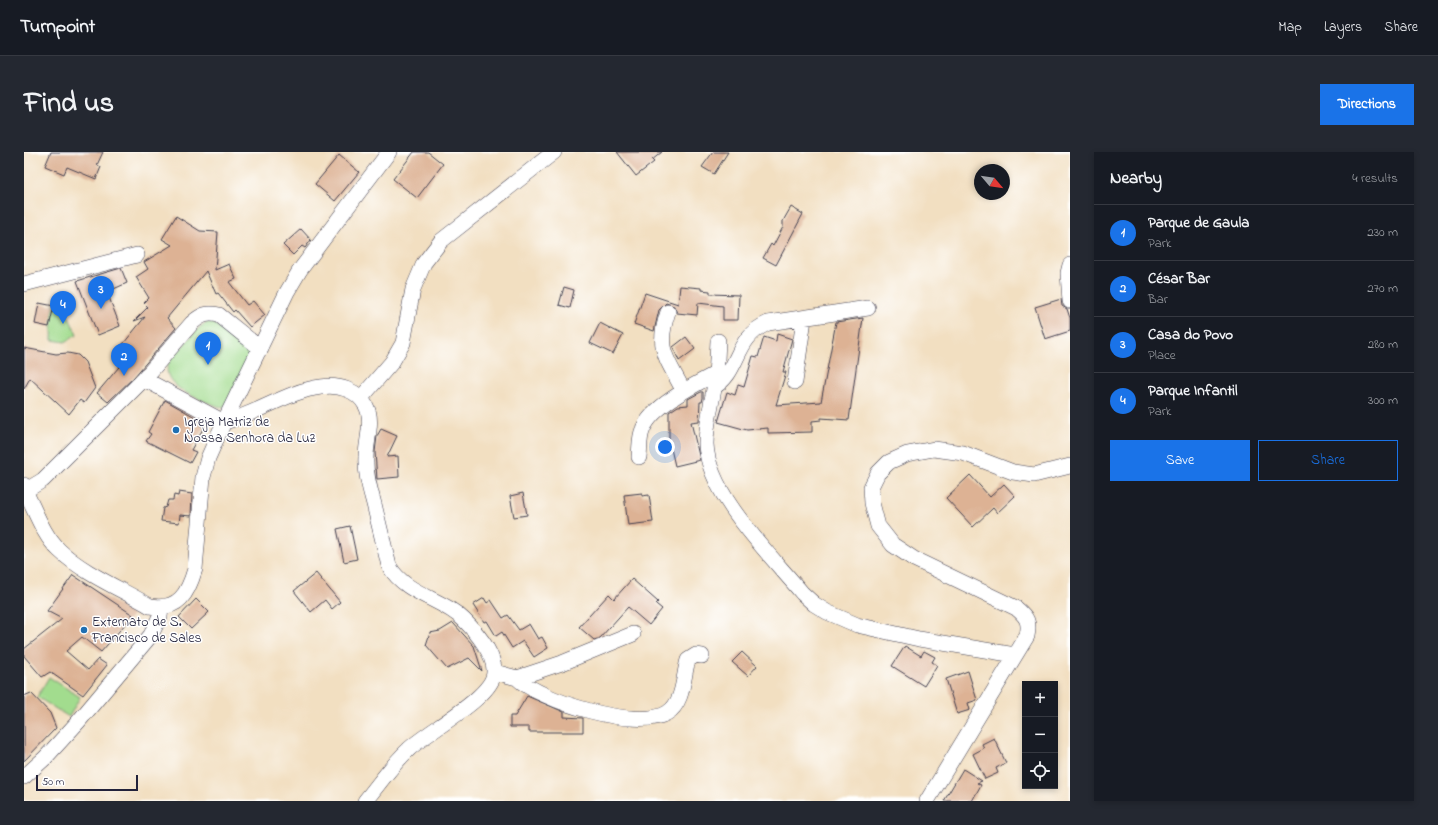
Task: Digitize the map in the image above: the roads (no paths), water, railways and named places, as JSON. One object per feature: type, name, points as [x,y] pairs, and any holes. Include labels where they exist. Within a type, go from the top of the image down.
[{"type":"street","points":[[261,349],[219,314],[210,312],[201,316],[192,323],[144,378],[43,480],[25,488],[46,534],[58,549],[78,564],[150,606],[160,608],[172,606],[183,597],[191,584],[195,569],[203,477],[208,458],[224,422],[261,349],[288,292],[300,270],[389,152]]},
{"type":"street","points":[[361,398],[392,362],[403,342],[412,289],[424,263],[441,241],[554,152]]},
{"type":"street","points":[[24,284],[137,255]]},
{"type":"street","points":[[1070,265],[1068,273],[1070,301]]},
{"type":"street","points":[[639,457],[643,429],[648,420],[683,390],[714,380],[721,383],[728,374],[740,349],[756,328],[768,323],[804,319],[868,308]]},
{"type":"street","points":[[668,312],[662,329],[664,354],[683,390]]},
{"type":"street","points":[[795,382],[804,319]]},
{"type":"street","points":[[718,341],[706,444],[710,466],[730,507],[802,593],[814,604],[857,625],[919,639],[1015,655]]},
{"type":"street","points":[[144,378],[224,422],[237,419],[295,394],[322,386],[338,387],[351,391],[361,398],[369,415],[365,459],[366,475],[389,566],[395,576],[405,585],[463,618],[477,633],[490,654],[495,672],[488,687],[476,700],[409,749],[365,801]]},
{"type":"street","points":[[927,801],[1027,636],[1030,625],[1025,616],[1016,608],[914,559],[893,545],[878,526],[872,503],[871,487],[878,473],[889,462],[907,454],[934,450],[963,453],[1013,472],[1034,475],[1070,466]]},
{"type":"street","points":[[24,777],[45,758],[78,722],[151,634],[160,616],[160,608]]},
{"type":"street","points":[[517,678],[562,664],[633,634]]},
{"type":"street","points":[[495,672],[517,678],[526,686],[564,703],[635,720],[650,719],[668,713],[677,702],[684,682],[688,660],[696,655],[702,656]]},
{"type":"place","name":"Casa do Povo","points":[[101,309]]},
{"type":"place","name":"Parque Infantil","points":[[63,324]]},
{"type":"place","name":"Parque de Gaula","points":[[208,365]]},
{"type":"place","name":"César Bar","points":[[124,376]]},
{"type":"place","name":"Igreja Matriz de Nossa Senhora da Luz","points":[[176,430]]},
{"type":"place","name":"Externato de S. Francisco de Sales","points":[[84,630]]}]
